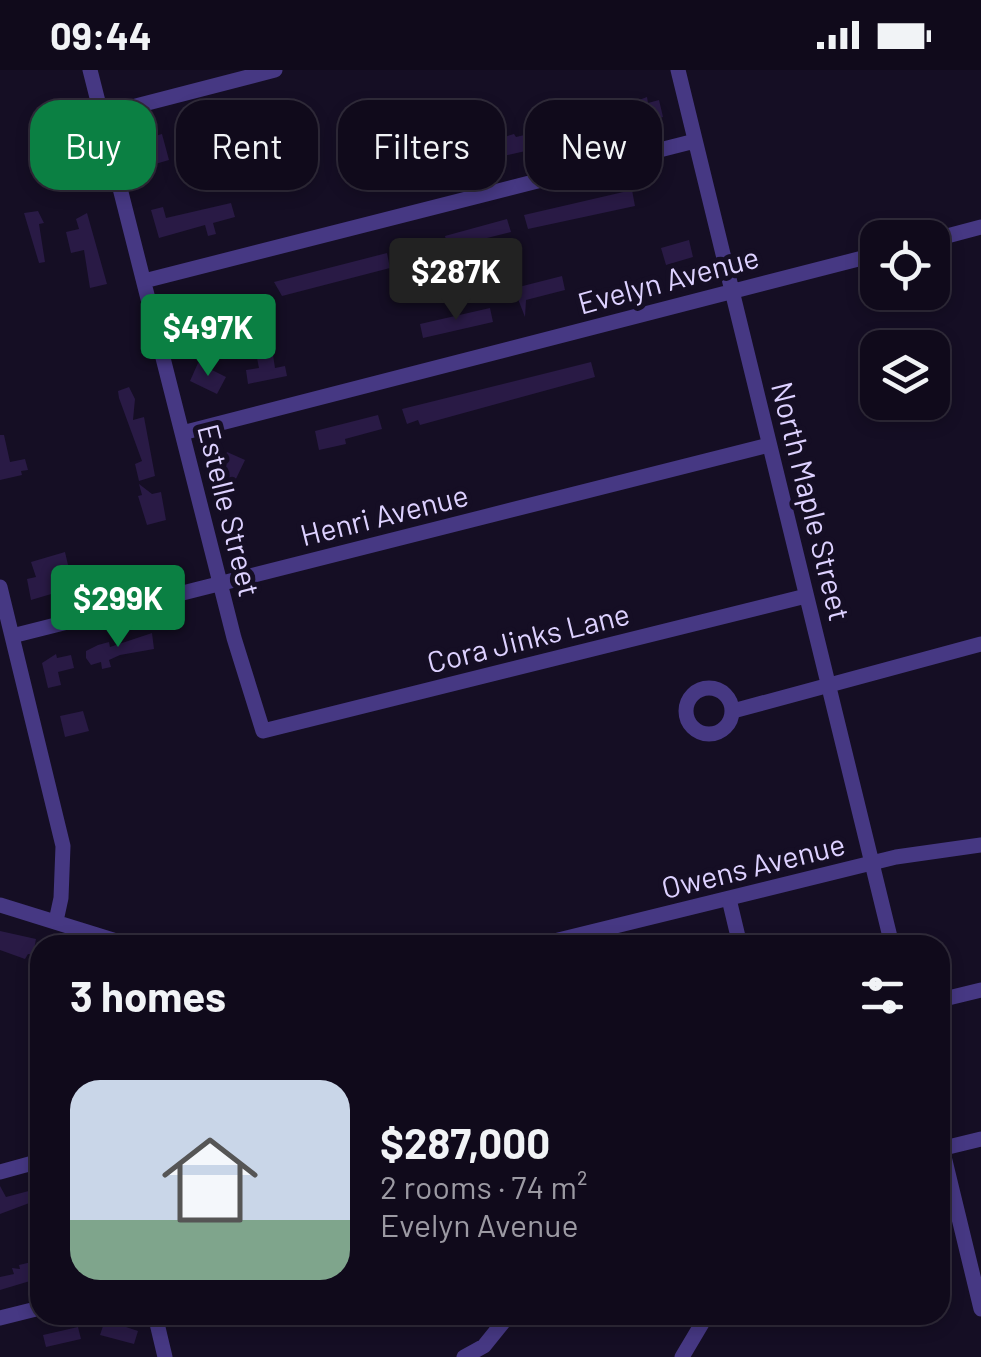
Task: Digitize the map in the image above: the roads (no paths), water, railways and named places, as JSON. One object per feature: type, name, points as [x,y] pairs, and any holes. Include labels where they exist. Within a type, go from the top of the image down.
[{"type":"street","name":"Estelle Street","points":[[90,70],[97,100]]},
{"type":"street","points":[[156,101],[274,70]]},
{"type":"street","name":"North Maple Street","points":[[678,70],[890,935]]},
{"type":"street","points":[[144,281],[696,142]]},
{"type":"street","name":"Estelle Street","points":[[120,190],[253,708],[262,730]]},
{"type":"street","points":[[950,235],[981,227]]},
{"type":"street","name":"Evelyn Avenue","points":[[182,434],[860,259]]},
{"type":"street","name":"Henri Avenue","points":[[12,636],[768,445]]},
{"type":"street","points":[[0,587],[63,846],[56,921]]},
{"type":"street","name":"Cora Jinks Lane","points":[[262,730],[806,596]]},
{"type":"street","points":[[733,711],[981,644]]},
{"type":"street","name":"Owens Avenue","points":[[582,935],[915,853],[981,845]]},
{"type":"street","points":[[729,898],[738,935]]},
{"type":"street","points":[[0,904],[95,935]]},
{"type":"street","points":[[950,998],[981,990]]},
{"type":"street","points":[[950,1144],[981,1139]]},
{"type":"street","points":[[0,1172],[30,1164]]},
{"type":"street","points":[[950,1182],[981,1308]]},
{"type":"street","points":[[0,1318],[30,1310]]},
{"type":"street","points":[[157,1325],[165,1357]]},
{"type":"street","points":[[464,1357],[484,1346],[500,1325]]},
{"type":"street","points":[[682,1357],[701,1325]]}]
